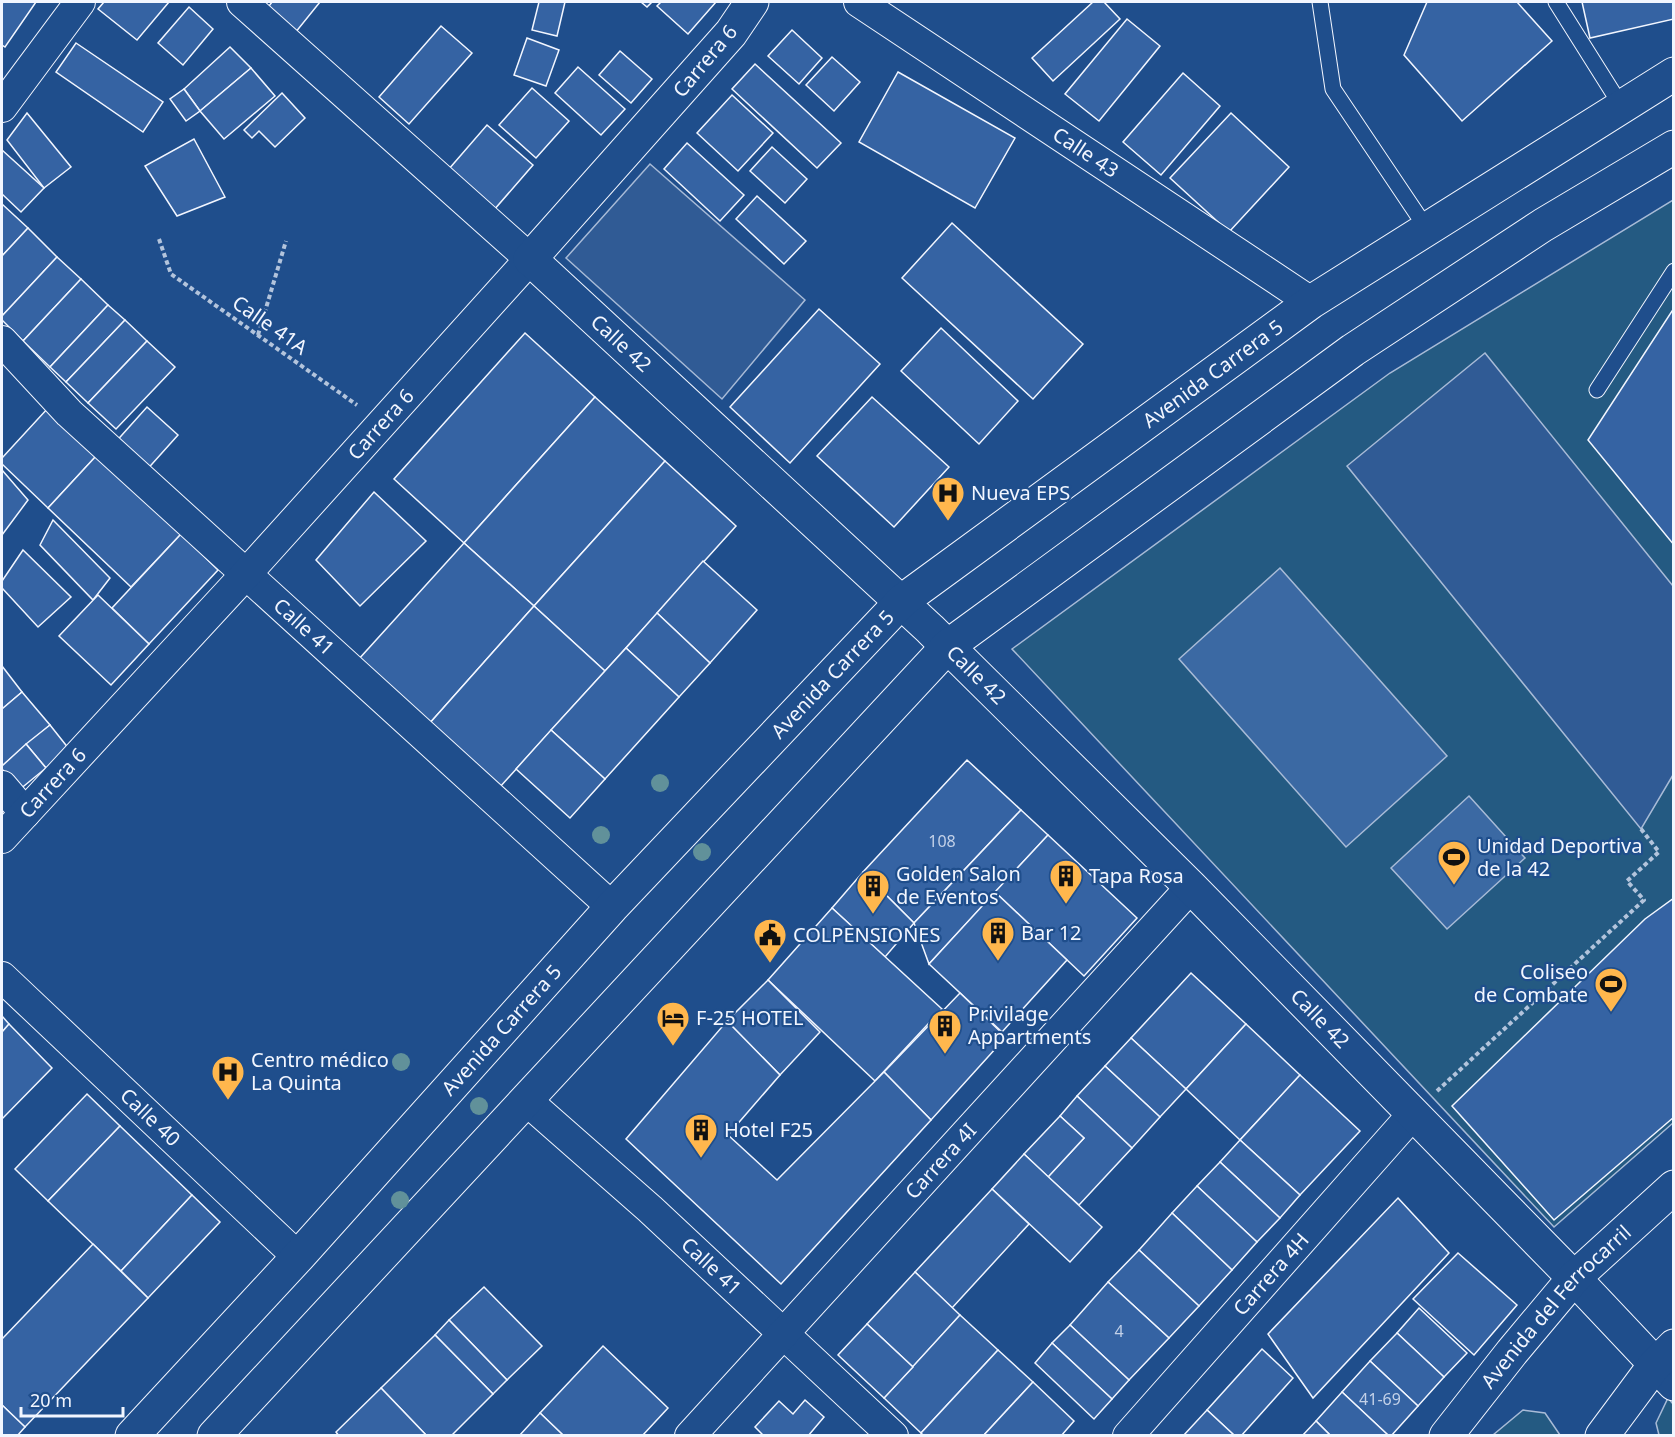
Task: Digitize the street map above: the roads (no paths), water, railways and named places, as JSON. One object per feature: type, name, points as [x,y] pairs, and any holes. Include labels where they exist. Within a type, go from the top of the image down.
[{"type":"main road","name":"Carrera 6","points":[[530,259],[731,33],[752,2]]},
{"type":"main road","name":"Avenida Carrera 5","points":[[132,1436],[298,1257],[612,907],[902,601],[1311,302],[1674,74]]},
{"type":"main road","points":[[214,1436],[948,646],[1353,350],[1543,225],[1674,147]]},
{"type":"main road","name":"Calle 42","points":[[530,259],[902,601],[1191,887],[1574,1278],[1667,1365]]},
{"type":"main road","name":"Avenida del Ferrocarril","points":[[1446,1436],[1574,1278],[1674,1187]]},
{"type":"main road","points":[[1602,1436],[1667,1365]]},
{"type":"street","points":[[2,107],[80,2]]},
{"type":"street","name":"Calle 42","points":[[242,2],[530,259]]},
{"type":"street","name":"Calle 43","points":[[859,2],[1311,302]]},
{"type":"street","name":"Carrera 6","points":[[2,838],[247,573],[530,259]]},
{"type":"street","name":"Calle 41","points":[[2,340],[69,413],[612,907]]},
{"type":"street","points":[[2,786],[25,813]]},
{"type":"street","name":"Carrera 4I","points":[[690,1436],[1191,887]]},
{"type":"street","name":"Calle 40","points":[[2,977],[298,1257]]},
{"type":"street","name":"Calle 41","points":[[526,1100],[650,1209],[893,1436]]},
{"type":"street","name":"Carrera 4H","points":[[1128,1436],[1413,1114]]},
{"type":"lane","points":[[1320,2],[1333,89],[1427,229]]},
{"type":"lane","points":[[1556,2],[1622,107]]},
{"type":"lane","points":[[1597,390],[1674,271]]},
{"type":"place","name":"Nueva EPS","points":[[948,522]]},
{"type":"place","name":"Unidad Deportiva de la 42","points":[[1454,886]]},
{"type":"place","name":"Tapa Rosa","points":[[1066,905]]},
{"type":"place","name":"Golden Salon de Eventos","points":[[873,915]]},
{"type":"place","name":"Bar 12","points":[[998,962]]},
{"type":"place","name":"COLPENSIONES","points":[[770,964]]},
{"type":"place","name":"Coliseo de Combate","points":[[1611,1013]]},
{"type":"place","name":"F-25 HOTEL","points":[[673,1047]]},
{"type":"place","name":"Privilage Appartments","points":[[945,1055]]},
{"type":"place","name":"Centro médico La Quinta","points":[[228,1101]]},
{"type":"place","name":"Hotel F25","points":[[701,1159]]}]
